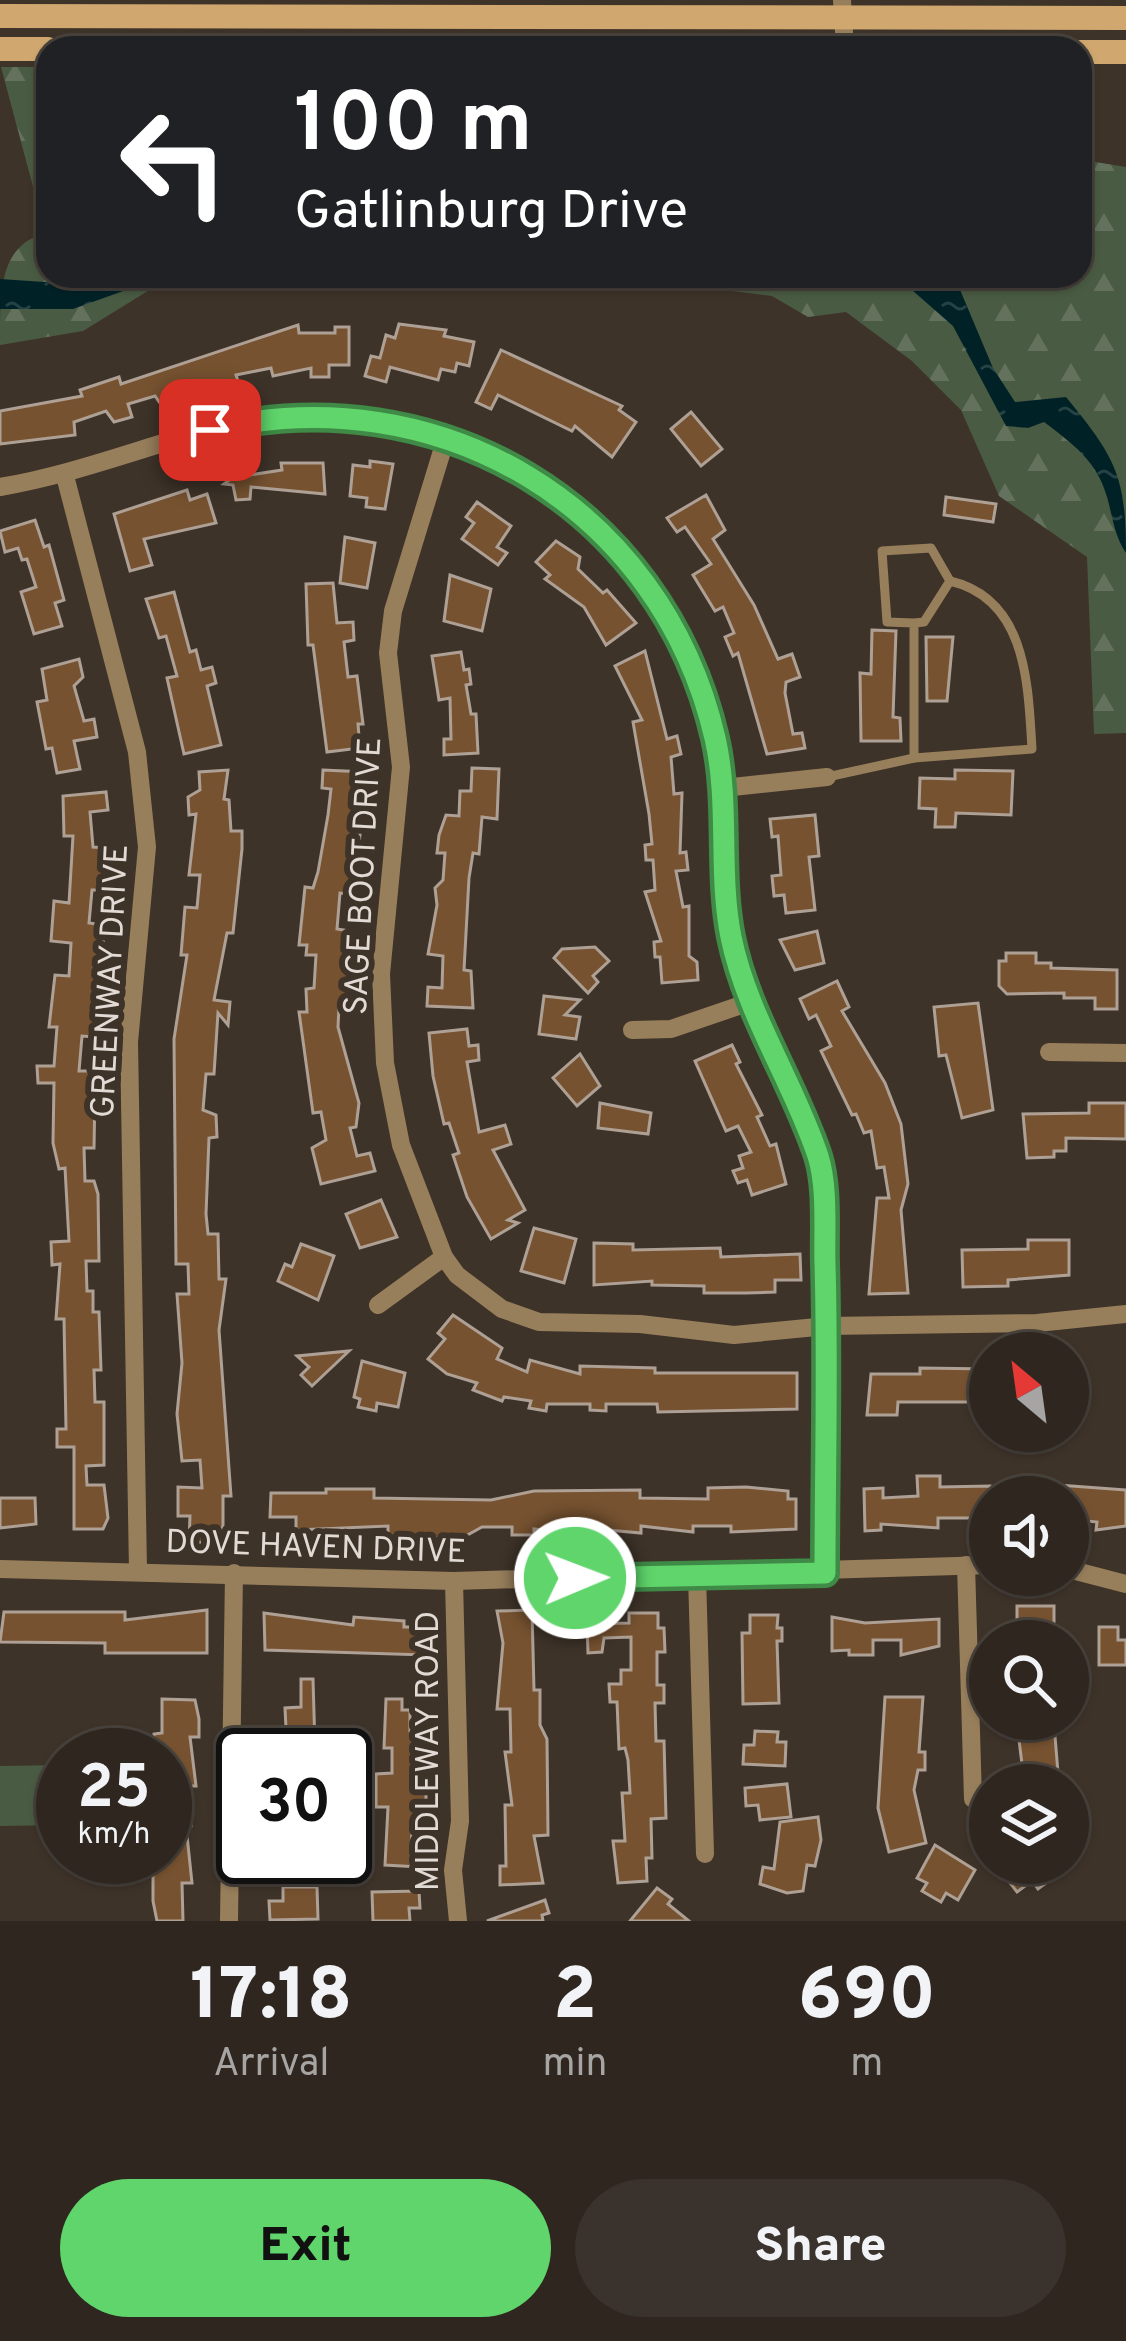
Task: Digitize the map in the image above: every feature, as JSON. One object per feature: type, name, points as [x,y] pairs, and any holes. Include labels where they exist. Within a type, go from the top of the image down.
[{"type":"main road","points":[[0,16],[218,8],[843,10],[1126,18]]},
{"type":"main road","points":[[0,49],[36,49]]},
{"type":"main road","points":[[1092,52],[1126,52]]},
{"type":"street","points":[[0,487],[65,476],[266,416],[329,413],[446,438],[524,471],[590,520],[635,569],[674,623],[695,671],[723,788],[730,934],[749,1002],[819,1159],[826,1326],[825,1573]]},
{"type":"street","name":"SAGE BOOT DRIVE","points":[[446,438],[393,611],[388,653],[401,767],[382,974],[386,1064],[401,1145],[444,1257],[458,1275],[502,1309],[539,1322],[734,1335],[826,1326],[1037,1323],[1126,1313]]},
{"type":"street","name":"GREENWAY DRIVE","points":[[65,476],[137,752],[147,847],[129,1042],[138,1570]]},
{"type":"street","points":[[723,788],[827,777]]},
{"type":"street","points":[[632,1030],[671,1029],[749,1002]]},
{"type":"street","points":[[1049,1052],[1126,1053]]},
{"type":"street","points":[[378,1305],[444,1257]]},
{"type":"street","points":[[966,1565],[973,1764]]},
{"type":"street","name":"DOVE HAVEN DRIVE","points":[[0,1569],[454,1581],[966,1565]]},
{"type":"street","points":[[229,1921],[234,1573]]},
{"type":"street","points":[[1089,1574],[1126,1584]]},
{"type":"street","points":[[697,1575],[705,1854]]},
{"type":"street","name":"MIDDLEWAY ROAD","points":[[454,1581],[460,1821],[453,1870],[458,1921]]},
{"type":"lane","points":[[827,777],[914,758],[1032,748],[1024,660],[1014,631],[971,586],[950,581],[931,548],[882,550],[887,622],[924,622],[950,581]]},
{"type":"lane","points":[[914,623],[914,758]]},
{"type":"green space","points":[[1,67],[36,67],[35,194]]},
{"type":"green space","points":[[1092,161],[1126,167],[1126,733],[1094,734],[1087,557],[999,496],[961,410],[912,361],[846,312],[808,317],[772,296],[708,288],[1092,288]]},
{"type":"green space","points":[[36,236],[36,288],[153,288],[83,331],[0,345],[6,271],[20,247]]},
{"type":"green space","points":[[36,1765],[36,1825],[0,1826],[0,1766]]},
{"type":"water","points":[[0,279],[36,281],[36,288],[132,288],[73,309],[0,309]]},
{"type":"water","points":[[910,288],[959,288],[993,368],[1015,402],[1066,397],[1114,468],[1124,504],[1126,553],[1103,484],[1090,463],[1044,422],[1028,428],[1006,426],[953,326]]},
{"type":"building","points":[[399,324],[446,330],[444,336],[474,342],[469,366],[457,363],[455,372],[441,369],[438,380],[390,367],[386,382],[365,376],[371,356],[380,358],[386,335],[395,338]]},
{"type":"building","points":[[298,325],[299,333],[335,333],[335,327],[349,327],[349,365],[329,365],[329,377],[311,377],[311,368],[273,376],[271,368],[236,375],[239,384],[201,396],[162,406],[155,396],[128,404],[132,417],[114,422],[106,411],[74,422],[75,435],[0,444],[0,411],[82,396],[80,390],[119,377],[121,384]]},
{"type":"building","points":[[501,350],[622,406],[619,410],[636,422],[612,457],[575,426],[572,431],[498,395],[491,409],[476,402]]},
{"type":"building","points":[[691,412],[722,449],[701,466],[671,429]]},
{"type":"building","points":[[370,461],[393,464],[385,509],[366,507],[367,498],[350,496],[353,465],[370,467]]},
{"type":"building","points":[[281,463],[323,463],[325,494],[251,487],[250,499],[236,500],[233,485],[224,484],[232,478],[230,468],[248,464],[250,475],[282,470]]},
{"type":"building","points":[[187,490],[190,500],[207,494],[216,523],[144,539],[152,565],[130,571],[114,514]]},
{"type":"building","points":[[706,495],[725,530],[713,539],[754,605],[778,659],[792,654],[800,677],[786,682],[785,693],[793,734],[802,733],[805,748],[767,754],[738,653],[733,656],[725,637],[734,633],[723,607],[715,611],[693,575],[711,564],[685,527],[677,532],[667,518]]},
{"type":"building","points":[[946,497],[996,504],[993,522],[944,515]]},
{"type":"building","points":[[477,502],[511,526],[497,547],[507,553],[498,565],[462,539],[474,523],[466,517]]},
{"type":"building","points":[[35,520],[44,547],[49,545],[64,600],[55,603],[62,626],[34,634],[21,592],[36,587],[27,559],[22,560],[18,548],[5,552],[0,531]]},
{"type":"building","points":[[345,537],[375,543],[367,588],[340,583]]},
{"type":"building","points":[[556,541],[580,557],[578,569],[603,593],[607,590],[636,623],[606,645],[584,607],[545,579],[550,575],[536,562]]},
{"type":"building","points":[[450,575],[491,589],[482,631],[444,621]]},
{"type":"building","points":[[333,583],[337,623],[353,622],[354,640],[344,642],[348,677],[357,676],[363,724],[358,724],[360,748],[327,752],[313,645],[308,645],[306,584]]},
{"type":"building","points":[[174,592],[190,652],[196,650],[201,670],[212,667],[216,683],[207,686],[221,745],[184,754],[167,678],[177,676],[166,636],[159,638],[146,599]]},
{"type":"building","points":[[872,630],[896,631],[893,717],[900,718],[901,741],[861,741],[860,673],[871,674]]},
{"type":"building","points":[[926,637],[953,637],[947,701],[927,701]]},
{"type":"building","points":[[645,651],[667,739],[677,736],[681,754],[671,757],[674,794],[682,793],[680,853],[686,852],[688,870],[676,871],[683,907],[689,906],[689,956],[697,962],[698,980],[662,983],[660,957],[655,957],[654,942],[661,941],[645,892],[655,890],[653,860],[646,860],[645,845],[652,844],[633,722],[642,720],[615,666]]},
{"type":"building","points":[[461,652],[464,670],[469,669],[471,684],[466,685],[471,714],[476,714],[478,753],[444,755],[444,739],[451,739],[450,698],[439,700],[432,656]]},
{"type":"building","points":[[79,659],[83,677],[74,686],[84,721],[94,719],[97,737],[74,741],[80,769],[57,773],[52,748],[46,749],[37,702],[47,700],[42,669]]},
{"type":"building","points":[[472,768],[499,769],[497,819],[482,817],[479,854],[473,853],[469,878],[464,970],[471,971],[473,1008],[427,1006],[428,987],[442,988],[443,956],[428,954],[437,905],[435,888],[443,880],[445,853],[437,853],[439,835],[446,815],[459,816],[460,791],[471,791]]},
{"type":"building","points":[[228,770],[224,799],[229,800],[231,831],[242,831],[242,849],[233,933],[227,933],[214,1000],[230,1002],[228,1025],[218,1013],[214,1074],[206,1074],[203,1110],[216,1115],[217,1137],[209,1138],[206,1214],[208,1234],[218,1234],[219,1279],[226,1279],[219,1330],[231,1496],[223,1496],[223,1528],[213,1528],[213,1543],[189,1542],[190,1516],[178,1516],[178,1487],[202,1488],[200,1460],[182,1461],[177,1414],[182,1363],[177,1294],[189,1294],[188,1264],[176,1264],[174,1039],[187,955],[181,955],[185,907],[197,908],[200,875],[189,875],[196,814],[189,815],[188,797],[200,790],[199,772]]},
{"type":"building","points":[[323,770],[365,772],[364,790],[356,789],[353,818],[362,818],[353,894],[340,893],[337,929],[344,930],[343,944],[349,945],[349,1006],[339,1006],[338,1027],[359,1103],[356,1127],[350,1128],[357,1156],[370,1153],[375,1171],[321,1184],[312,1148],[326,1140],[321,1112],[313,1113],[299,1012],[307,1012],[306,989],[314,988],[316,955],[306,955],[307,945],[299,945],[305,887],[313,888],[328,815],[331,789],[322,788]]},
{"type":"building","points":[[955,770],[1013,771],[1011,815],[956,813],[955,827],[935,827],[936,809],[919,808],[920,778],[955,779]]},
{"type":"building","points":[[106,792],[108,810],[90,812],[93,847],[106,848],[109,875],[104,890],[92,890],[89,923],[104,925],[102,971],[95,1037],[82,1036],[79,1071],[92,1071],[95,1091],[94,1148],[84,1148],[85,1181],[94,1181],[98,1194],[99,1261],[86,1261],[87,1291],[93,1291],[93,1312],[99,1312],[101,1370],[94,1370],[95,1402],[104,1402],[104,1465],[86,1466],[87,1485],[104,1485],[108,1518],[103,1529],[74,1529],[74,1447],[57,1447],[57,1429],[66,1429],[64,1319],[56,1319],[60,1264],[52,1265],[51,1242],[69,1241],[65,1168],[59,1169],[53,1143],[54,1083],[38,1083],[37,1066],[54,1066],[57,1027],[49,1027],[55,975],[69,976],[71,943],[51,941],[54,901],[69,903],[73,836],[64,836],[63,796]]},
{"type":"building","points":[[815,815],[819,856],[809,857],[815,910],[786,913],[784,895],[774,896],[772,876],[781,875],[778,836],[772,837],[770,819]]},
{"type":"building","points":[[817,931],[824,963],[795,970],[780,940]]},
{"type":"building","points":[[595,947],[609,961],[593,976],[598,982],[588,993],[554,958],[562,949]]},
{"type":"building","points":[[1006,953],[1036,953],[1036,963],[1051,963],[1051,968],[1117,970],[1117,1009],[1095,1009],[1095,998],[1064,998],[1064,993],[1007,994],[999,986],[999,961],[1006,961]]},
{"type":"building","points":[[837,981],[849,1007],[842,1011],[885,1083],[901,1124],[908,1184],[901,1210],[908,1293],[869,1294],[877,1198],[889,1198],[884,1167],[877,1168],[871,1131],[864,1133],[856,1114],[852,1115],[821,1051],[831,1046],[816,1015],[809,1019],[800,999]]},
{"type":"building","points":[[544,996],[580,1000],[565,1015],[580,1017],[576,1039],[539,1034]]},
{"type":"building","points":[[978,1003],[993,1110],[962,1118],[946,1055],[939,1056],[934,1007]]},
{"type":"building","points":[[467,1029],[469,1046],[478,1045],[479,1060],[467,1062],[479,1132],[505,1125],[511,1144],[493,1150],[525,1210],[508,1220],[518,1223],[491,1239],[467,1197],[453,1155],[459,1153],[449,1123],[444,1124],[433,1076],[429,1033]]},
{"type":"building","points":[[732,1045],[740,1062],[736,1064],[762,1115],[757,1117],[770,1146],[776,1144],[786,1184],[752,1195],[747,1180],[738,1183],[733,1171],[743,1168],[739,1156],[751,1152],[738,1126],[726,1131],[695,1061]]},
{"type":"building","points":[[580,1054],[600,1086],[577,1106],[553,1078]]},
{"type":"building","points":[[600,1103],[651,1113],[648,1134],[598,1128]]},
{"type":"building","points":[[1089,1103],[1126,1103],[1126,1139],[1066,1138],[1066,1151],[1054,1151],[1054,1157],[1027,1158],[1023,1114],[1089,1113]]},
{"type":"building","points":[[381,1200],[397,1237],[360,1248],[346,1214]]},
{"type":"building","points":[[534,1228],[576,1239],[564,1283],[521,1271]]},
{"type":"building","points":[[1028,1240],[1069,1240],[1069,1275],[1008,1280],[1008,1286],[963,1287],[962,1250],[1028,1249]]},
{"type":"building","points":[[594,1243],[633,1244],[633,1250],[720,1248],[721,1257],[800,1254],[801,1280],[775,1280],[775,1292],[746,1293],[704,1293],[704,1286],[652,1285],[652,1281],[594,1285]]},
{"type":"building","points":[[301,1244],[334,1256],[318,1300],[278,1281],[285,1264],[292,1267]]},
{"type":"building","points":[[453,1315],[502,1348],[497,1359],[527,1372],[530,1360],[580,1374],[580,1366],[655,1368],[655,1373],[797,1373],[797,1409],[658,1412],[657,1404],[606,1404],[606,1411],[590,1410],[590,1404],[547,1404],[546,1411],[529,1408],[531,1401],[504,1397],[502,1401],[473,1390],[477,1383],[447,1374],[428,1359],[445,1339],[438,1333]]},
{"type":"building","points":[[349,1351],[312,1386],[301,1375],[309,1367],[297,1356]]},
{"type":"building","points":[[362,1361],[405,1373],[398,1407],[377,1403],[376,1411],[358,1407],[360,1399],[354,1397]]},
{"type":"building","points":[[920,1368],[969,1369],[969,1402],[898,1402],[897,1415],[867,1415],[871,1374],[920,1374]]},
{"type":"building","points":[[917,1476],[940,1476],[940,1487],[969,1486],[969,1518],[938,1518],[938,1528],[881,1524],[881,1530],[865,1531],[864,1489],[883,1488],[883,1498],[918,1496]]},
{"type":"building","points":[[1089,1487],[1126,1490],[1126,1526],[1096,1530],[1097,1522],[1089,1521]]},
{"type":"building","points":[[708,1488],[788,1491],[788,1499],[796,1499],[796,1529],[731,1532],[731,1526],[693,1526],[693,1532],[641,1526],[641,1533],[585,1528],[585,1535],[534,1529],[534,1535],[512,1535],[512,1527],[482,1527],[462,1538],[443,1538],[388,1535],[388,1526],[296,1530],[296,1517],[270,1517],[271,1493],[326,1493],[326,1489],[374,1489],[374,1498],[491,1500],[534,1491],[640,1490],[640,1498],[708,1499]]},
{"type":"building","points":[[0,1498],[35,1498],[36,1524],[0,1528]]},
{"type":"building","points":[[1017,1606],[1054,1606],[1054,1620],[1017,1620]]},
{"type":"building","points":[[207,1610],[207,1653],[105,1653],[105,1643],[0,1642],[4,1612],[125,1612],[125,1620]]},
{"type":"building","points":[[532,1610],[534,1690],[540,1690],[540,1725],[547,1739],[548,1835],[534,1836],[543,1883],[500,1885],[500,1866],[506,1866],[505,1805],[512,1805],[505,1752],[511,1752],[510,1709],[497,1709],[503,1643],[497,1611]]},
{"type":"building","points":[[264,1613],[353,1625],[354,1617],[404,1621],[404,1627],[426,1627],[426,1655],[265,1650]]},
{"type":"building","points":[[629,1613],[658,1613],[658,1628],[664,1628],[665,1652],[657,1652],[657,1685],[664,1685],[664,1703],[655,1703],[656,1741],[664,1741],[666,1818],[651,1819],[647,1881],[618,1883],[613,1841],[625,1841],[622,1793],[630,1793],[625,1748],[619,1749],[617,1702],[610,1702],[609,1684],[621,1684],[621,1670],[631,1670],[631,1637],[604,1638],[602,1652],[588,1653],[587,1624],[629,1623]]},
{"type":"building","points":[[750,1615],[778,1615],[777,1628],[782,1628],[782,1641],[777,1641],[779,1703],[743,1704],[742,1633],[750,1633]]},
{"type":"building","points":[[832,1617],[865,1623],[939,1619],[939,1646],[901,1655],[901,1640],[873,1640],[873,1655],[832,1651]]},
{"type":"building","points":[[1099,1627],[1118,1627],[1118,1640],[1126,1640],[1126,1665],[1099,1665]]},
{"type":"building","points":[[301,1679],[313,1679],[314,1728],[286,1728],[285,1708],[301,1707]]},
{"type":"building","points":[[885,1697],[923,1697],[919,1752],[925,1752],[925,1770],[918,1770],[914,1790],[926,1843],[889,1852],[878,1808]]},
{"type":"building","points":[[162,1699],[195,1700],[199,1737],[192,1737],[192,1728],[162,1728]]},
{"type":"building","points":[[386,1699],[402,1699],[402,1710],[410,1710],[410,1731],[421,1731],[418,1789],[426,1789],[426,1807],[414,1807],[411,1845],[420,1846],[419,1867],[385,1865],[388,1807],[376,1807],[376,1774],[392,1773],[392,1748],[384,1748]]},
{"type":"building","points":[[755,1731],[778,1732],[777,1742],[786,1742],[785,1766],[743,1764],[744,1745],[754,1745]]},
{"type":"building","points":[[1019,1740],[1055,1740],[1057,1764],[1022,1764]]},
{"type":"building","points":[[787,1784],[791,1817],[760,1820],[758,1805],[746,1806],[745,1788]]},
{"type":"building","points":[[818,1817],[821,1840],[815,1866],[807,1865],[803,1891],[787,1893],[760,1884],[763,1867],[774,1869],[780,1822]]},
{"type":"building","points":[[935,1845],[969,1866],[969,1881],[958,1900],[946,1893],[941,1902],[922,1891],[927,1883],[917,1878]]},
{"type":"building","points":[[153,1884],[182,1884],[183,1921],[157,1921]]},
{"type":"building","points":[[283,1887],[317,1887],[318,1919],[270,1920],[269,1901],[283,1901]]},
{"type":"building","points":[[657,1888],[672,1899],[668,1904],[689,1921],[630,1921]]},
{"type":"building","points":[[419,1891],[420,1908],[409,1908],[410,1921],[373,1921],[372,1892]]},
{"type":"building","points":[[545,1900],[549,1913],[542,1915],[543,1921],[487,1921]]},
{"type":"route","points":[[210,430],[266,416],[329,413],[446,438],[524,471],[590,520],[635,569],[674,623],[695,671],[715,739],[723,788],[730,934],[749,1002],[819,1159],[826,1326],[825,1573],[575,1578]]}]
